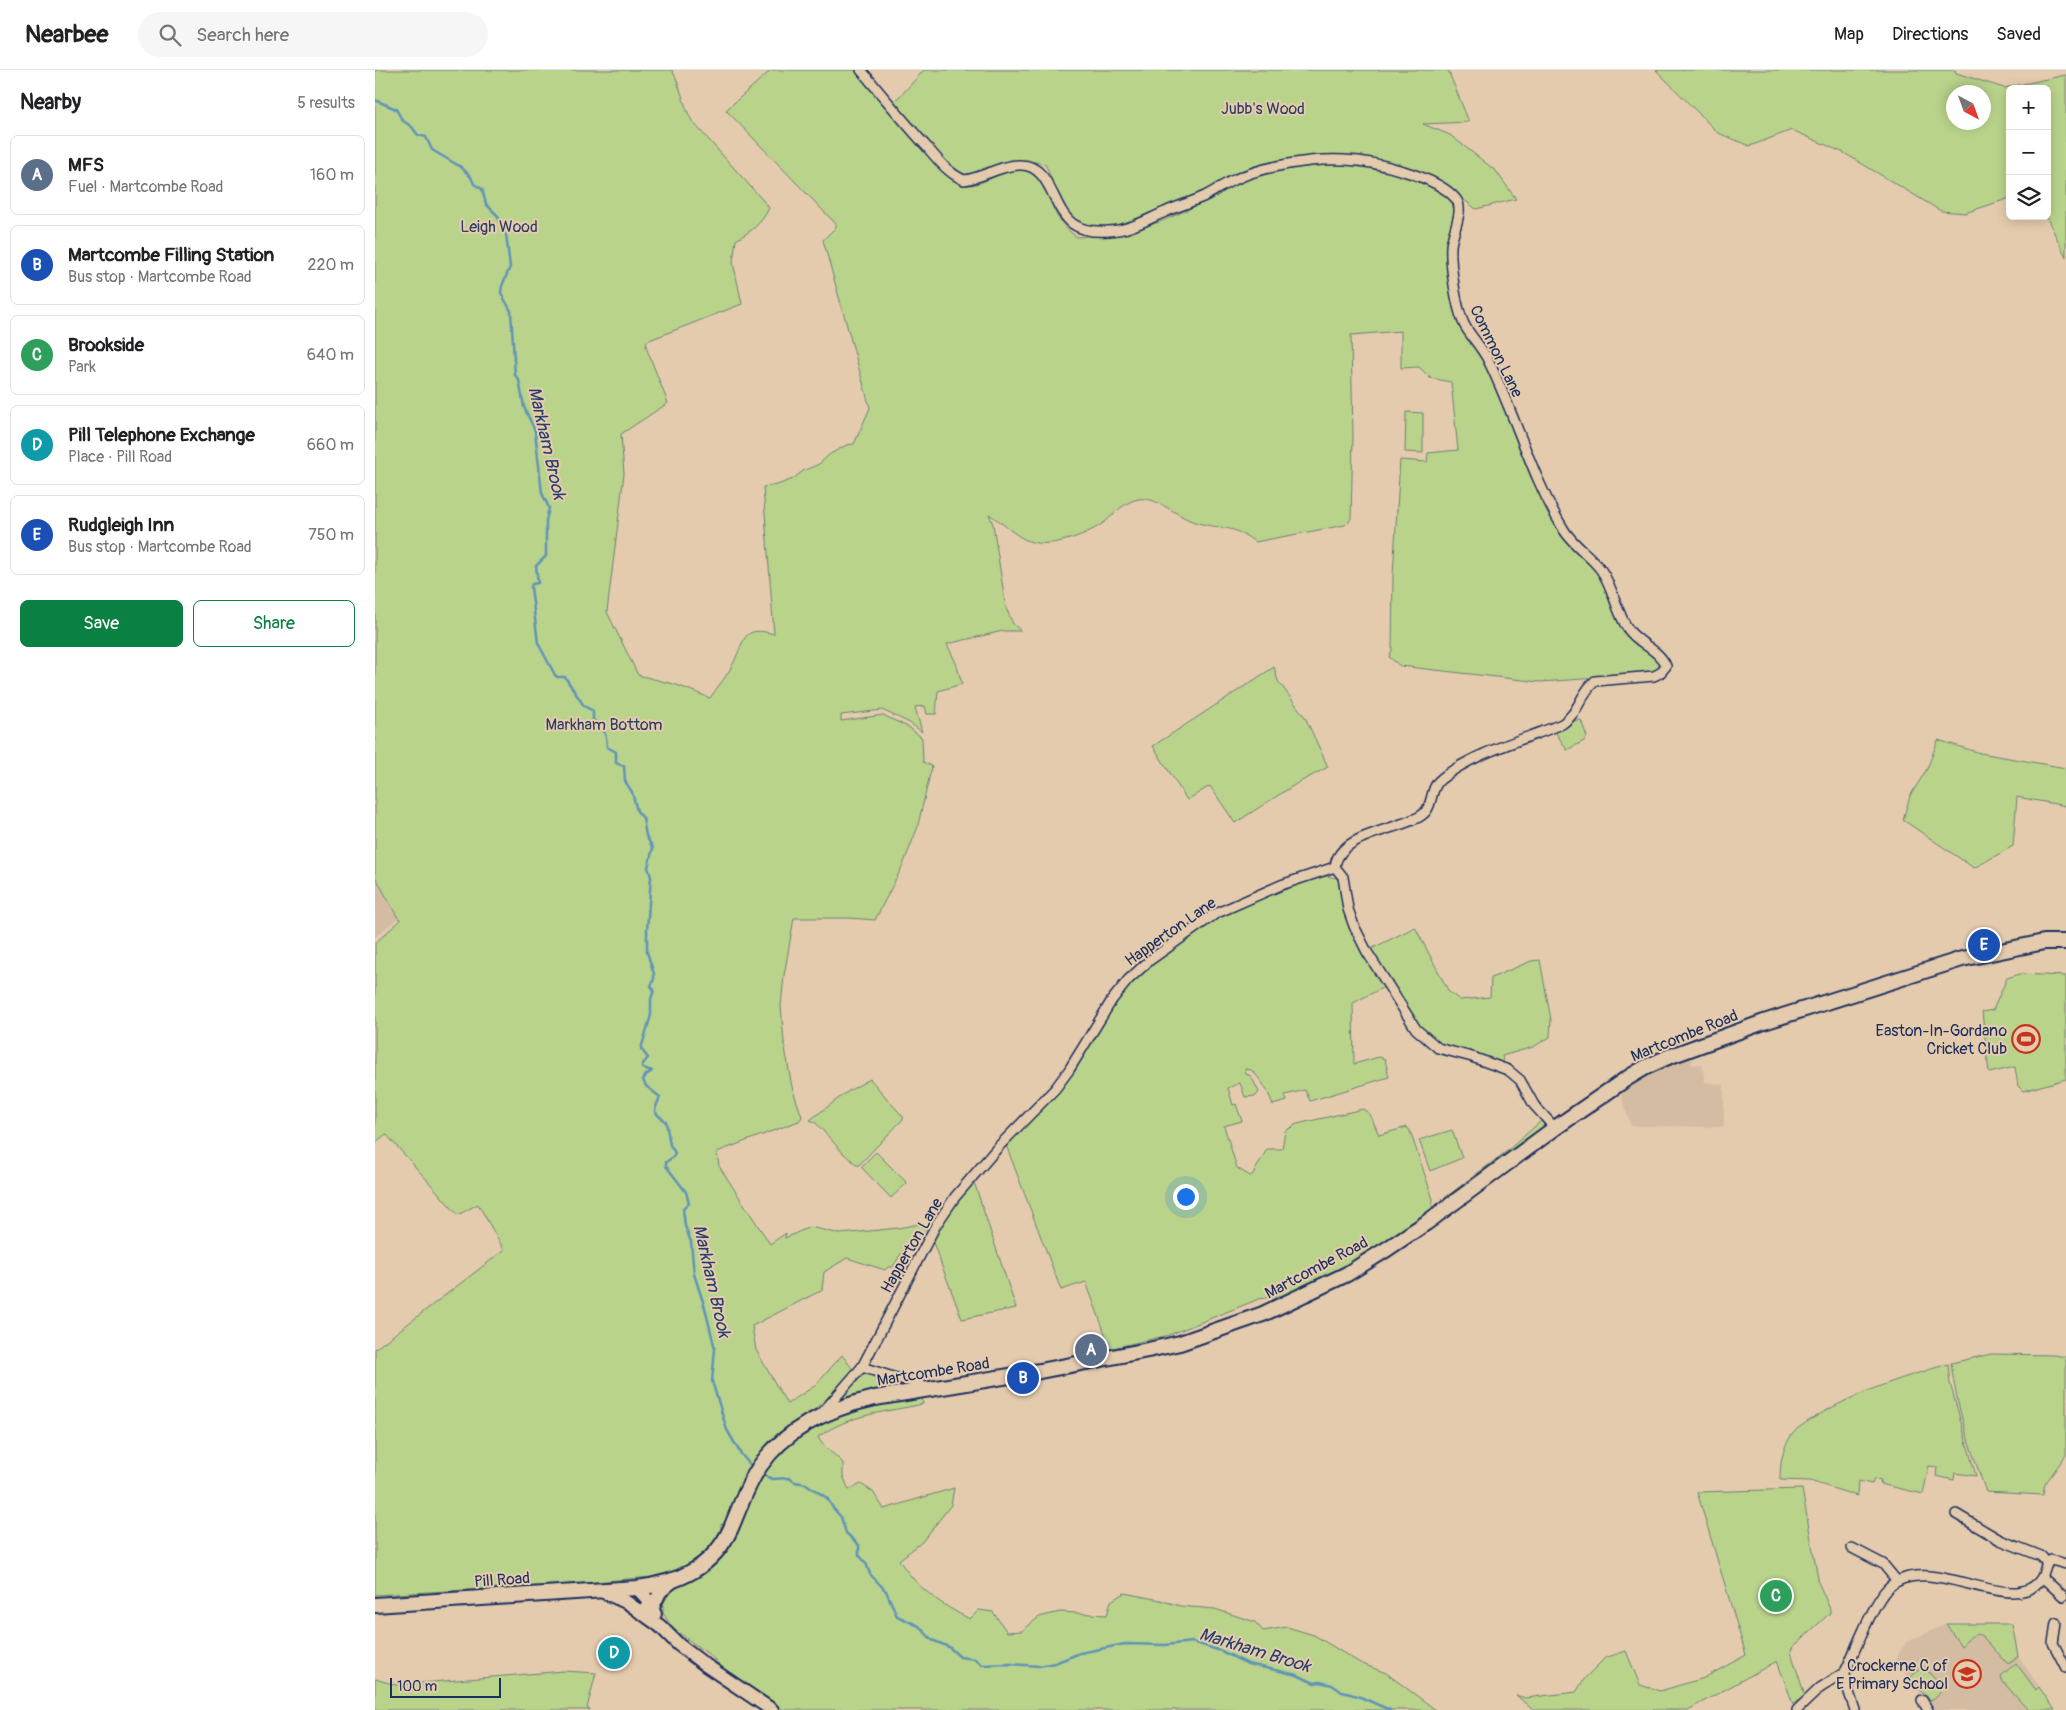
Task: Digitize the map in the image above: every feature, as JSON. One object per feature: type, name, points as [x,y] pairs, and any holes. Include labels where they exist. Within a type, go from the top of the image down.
[{"type":"main road","name":"Martcombe Road","points":[[599,1590],[633,1588],[673,1581],[695,1571],[712,1556],[723,1542],[760,1466],[778,1445],[799,1427],[822,1414],[850,1404],[1164,1347],[1229,1327],[1263,1314],[1347,1274],[1426,1223],[1555,1128],[1646,1067],[1764,1022],[1962,959],[2044,942],[2066,942]]},
{"type":"main road","name":"Pill Road","points":[[375,1605],[599,1590]]},
{"type":"street","name":"Common Lane","points":[[861,70],[918,138],[957,177],[964,180],[1012,165],[1023,164],[1031,167],[1045,180],[1065,217],[1079,227],[1094,232],[1125,229],[1146,222],[1205,196],[1236,179],[1253,173],[1323,160],[1365,161],[1384,165],[1434,184],[1456,200],[1460,207],[1451,246],[1458,308],[1463,324],[1487,358],[1542,489],[1565,530],[1572,541],[1599,567],[1629,631],[1660,656],[1666,666],[1660,673],[1653,676],[1595,681],[1585,693],[1571,718],[1562,724],[1457,768],[1435,784],[1428,811],[1412,821],[1367,835],[1340,854],[1336,860],[1335,867]]},
{"type":"street","points":[[1335,867],[1343,877],[1348,910],[1362,944],[1415,1029],[1438,1048],[1472,1057],[1508,1070],[1520,1080],[1534,1105],[1555,1128]]},
{"type":"street","name":"Happerton Lane","points":[[822,1414],[862,1367],[936,1225],[955,1198],[999,1146],[1055,1089],[1069,1070],[1112,1000],[1128,980],[1150,960],[1215,914],[1281,885],[1335,867]]},
{"type":"street","points":[[862,1367],[893,1377],[913,1380],[920,1383],[924,1390]]},
{"type":"street","points":[[1956,1514],[2000,1540],[2041,1556],[2047,1563]]},
{"type":"street","points":[[1852,1548],[1883,1564],[1897,1581]]},
{"type":"street","points":[[1855,1710],[1846,1684],[1845,1672],[1879,1600],[1887,1588],[1897,1581],[1910,1576],[1928,1574],[1983,1589],[2020,1591],[2033,1586],[2041,1577],[2047,1563],[2051,1560],[2066,1564]]},
{"type":"street","points":[[2041,1577],[2063,1596]]},
{"type":"street","points":[[639,1611],[653,1607],[660,1592],[673,1581]]},
{"type":"street","points":[[628,1603],[633,1588]]},
{"type":"street","name":"Pill Road","points":[[633,1588],[653,1607],[660,1626]]},
{"type":"street","name":"Pill Road","points":[[599,1590],[628,1603],[660,1626],[679,1645],[704,1664],[772,1710]]},
{"type":"street","points":[[2056,1623],[2053,1643],[2066,1668]]},
{"type":"street","points":[[1797,1710],[1820,1688],[1845,1672]]},
{"type":"street","points":[[1922,1700],[1928,1710]]},
{"type":"shaded area","points":[[375,876],[398,918],[375,937]]},
{"type":"shaded area","points":[[1692,1055],[1692,1065],[1702,1064],[1705,1082],[1724,1085],[1724,1127],[1631,1126],[1619,1089],[1675,1060]]},
{"type":"shaded area","name":"Crockerne C of E Primary School","points":[[1946,1624],[2012,1624],[2016,1653],[2055,1710],[1935,1710],[1894,1660],[1906,1642]]},
{"type":"green space","points":[[375,70],[672,70],[692,121],[769,208],[763,219],[755,227],[736,240],[733,262],[742,304],[647,341],[646,347],[668,403],[621,434],[624,474],[607,612],[638,675],[677,685],[710,698],[732,667],[747,636],[756,631],[774,634],[763,487],[777,485],[793,479],[803,471],[819,464],[830,454],[847,445],[854,444],[870,408],[823,240],[836,227],[836,224],[726,110],[771,70],[856,70],[944,172],[958,182],[967,185],[981,182],[1012,170],[1027,170],[1038,177],[1056,214],[1068,230],[1077,237],[1119,233],[1144,227],[1192,208],[1240,181],[1284,170],[1307,167],[1339,164],[1370,166],[1402,174],[1439,191],[1454,203],[1457,208],[1448,242],[1448,261],[1458,323],[1489,368],[1509,413],[1506,414],[1569,541],[1578,555],[1597,571],[1607,586],[1616,617],[1625,631],[1661,663],[1660,667],[1654,672],[1628,676],[1540,682],[1400,666],[1389,657],[1392,650],[1393,575],[1400,460],[1427,462],[1428,453],[1458,450],[1451,382],[1430,378],[1419,367],[1401,368],[1401,331],[1351,335],[1353,436],[1351,519],[1345,525],[1255,542],[1240,532],[1191,521],[1161,504],[1146,499],[1139,499],[1119,509],[1094,529],[1076,537],[1055,542],[1035,543],[1021,537],[989,514],[993,524],[1006,608],[1013,624],[1021,631],[1003,631],[947,644],[956,663],[962,684],[938,691],[936,714],[927,714],[925,706],[915,707],[922,732],[910,723],[882,710],[841,715],[841,721],[883,715],[910,728],[922,738],[923,762],[932,766],[917,829],[903,865],[875,920],[794,918],[781,1006],[784,1042],[792,1087],[802,1117],[799,1121],[717,1152],[719,1166],[770,1244],[786,1233],[785,1238],[810,1227],[841,1234],[919,1224],[928,1227],[902,1252],[893,1267],[888,1267],[885,1270],[847,1258],[824,1272],[822,1290],[752,1326],[756,1350],[787,1404],[816,1385],[842,1355],[855,1372],[813,1411],[795,1423],[753,1465],[743,1480],[726,1525],[721,1524],[720,1534],[712,1547],[698,1559],[678,1570],[651,1577],[573,1584],[375,1595],[375,1349],[504,1250],[478,1204],[458,1215],[386,1134],[375,1143],[375,943],[401,920],[398,918],[375,876]]},
{"type":"green space","name":"Jubb's Wood","points":[[924,70],[1448,70],[1469,122],[1423,124],[1450,135],[1496,171],[1516,199],[1476,209],[1449,190],[1422,175],[1395,165],[1339,156],[1310,157],[1279,161],[1247,169],[1195,195],[1133,220],[1114,226],[1091,226],[1075,220],[1065,210],[1045,164],[1021,161],[1011,162],[963,176],[944,160],[893,102]]},
{"type":"green space","points":[[1656,70],[1955,70],[1956,73],[2006,88],[2006,199],[1965,213],[1941,211],[1844,153],[1792,130],[1750,146],[1718,133]]},
{"type":"green space","points":[[2066,75],[2066,257],[2048,220],[2051,220],[2051,85],[2018,85]]},
{"type":"green space","points":[[1406,412],[1423,413],[1423,453],[1405,452]]},
{"type":"green space","points":[[1274,667],[1278,681],[1305,717],[1328,767],[1296,784],[1235,823],[1210,786],[1187,800],[1153,746]]},
{"type":"green space","points":[[1581,720],[1587,737],[1584,741],[1567,750],[1554,730],[1573,721]]},
{"type":"green space","points":[[1938,740],[1980,753],[2066,768],[2066,806],[2017,797],[2013,846],[1974,868],[1903,820],[1910,796],[1927,769]]},
{"type":"green space","points":[[1327,876],[1336,878],[1341,883],[1349,926],[1384,987],[1353,1003],[1354,1064],[1379,1057],[1385,1059],[1389,1077],[1310,1101],[1305,1090],[1285,1095],[1287,1101],[1273,1105],[1267,1090],[1258,1078],[1251,1070],[1245,1069],[1246,1074],[1251,1076],[1259,1092],[1256,1096],[1245,1097],[1240,1083],[1228,1088],[1233,1105],[1236,1104],[1242,1121],[1224,1126],[1237,1168],[1250,1176],[1253,1174],[1267,1149],[1282,1149],[1285,1131],[1297,1124],[1363,1109],[1370,1114],[1379,1135],[1407,1127],[1410,1131],[1433,1199],[1432,1211],[1342,1269],[1302,1289],[1299,1288],[1285,1295],[1259,1299],[1169,1335],[1113,1348],[1107,1339],[1086,1282],[1061,1290],[1006,1145],[1043,1109],[1067,1079],[1115,1000],[1130,981],[1215,917],[1302,882]]},
{"type":"green space","points":[[1415,927],[1449,992],[1460,1000],[1490,997],[1491,978],[1531,961],[1540,960],[1551,1020],[1550,1037],[1533,1047],[1502,1056],[1504,1065],[1440,1046],[1418,1028],[1369,950]]},
{"type":"green space","name":"Easton-In-Gordano Cricket Club","points":[[2020,974],[2066,976],[2066,1079],[2023,1091],[2018,1086],[2015,1067],[1989,1073],[1982,1012],[1993,1010],[2007,978]]},
{"type":"green space","points":[[870,1079],[904,1118],[858,1166],[843,1153],[816,1123],[810,1120],[847,1092]]},
{"type":"green space","points":[[1541,1121],[1544,1125],[1543,1129],[1449,1198],[1442,1200],[1507,1151]]},
{"type":"green space","points":[[1452,1130],[1462,1158],[1430,1171],[1419,1140]]},
{"type":"green space","points":[[876,1152],[907,1183],[891,1198],[861,1167]]},
{"type":"green space","points":[[974,1182],[1016,1308],[962,1319],[932,1240],[952,1208]]},
{"type":"green space","points":[[1991,1354],[2054,1355],[2066,1357],[2066,1455],[2045,1484],[2043,1495],[1986,1492],[1960,1412],[1951,1363]]},
{"type":"green space","points":[[1948,1364],[1950,1383],[1976,1476],[1955,1473],[1954,1480],[1936,1476],[1937,1467],[1929,1466],[1923,1494],[1880,1484],[1881,1480],[1874,1479],[1872,1484],[1858,1481],[1857,1496],[1810,1481],[1780,1480],[1785,1446],[1794,1432],[1805,1423],[1837,1405],[1868,1391]]},
{"type":"green space","points":[[861,1372],[912,1385],[831,1406]]},
{"type":"green space","points":[[921,1393],[923,1404],[882,1412],[842,1423],[818,1437],[826,1448],[843,1463],[843,1476],[849,1490],[861,1484],[873,1492],[884,1509],[954,1488],[951,1505],[922,1542],[899,1560],[930,1595],[949,1608],[970,1619],[979,1610],[993,1612],[1007,1632],[1022,1631],[1039,1617],[1060,1612],[1107,1615],[1111,1601],[1124,1593],[1180,1606],[1215,1609],[1255,1622],[1263,1631],[1287,1627],[1314,1635],[1360,1663],[1386,1673],[1436,1710],[784,1710],[726,1671],[711,1656],[672,1628],[663,1613],[663,1604],[670,1592],[708,1569],[747,1507],[765,1469],[779,1453],[794,1439],[829,1416]]},
{"type":"green space","points":[[1802,1489],[1819,1584],[1830,1609],[1830,1613],[1792,1648],[1791,1652],[1805,1696],[1793,1704],[1777,1661],[1688,1710],[1533,1710],[1516,1695],[1525,1698],[1576,1692],[1585,1678],[1605,1658],[1626,1651],[1640,1685],[1660,1691],[1704,1678],[1746,1655],[1697,1492]]},
{"type":"green space","points":[[1946,1624],[2012,1624],[2018,1656],[2008,1664],[1979,1635],[1971,1637],[1961,1646]]},
{"type":"green space","points":[[2016,1663],[2036,1690],[2039,1687],[2055,1710],[2028,1710],[2003,1682],[2001,1676]]},
{"type":"green space","points":[[1923,1666],[1944,1689],[1931,1701],[1910,1678]]},
{"type":"green space","points":[[564,1671],[596,1673],[587,1708],[590,1710],[375,1710],[375,1679],[396,1685]]},
{"type":"waterway","name":"Markham Brook","points":[[375,100],[396,109],[402,120],[412,127],[418,135],[426,137],[432,150],[461,167],[471,177],[474,184],[482,189],[486,204],[498,216],[506,234],[510,267],[501,293],[511,311],[515,375],[519,380],[524,407],[535,431],[542,493],[549,508],[546,521],[546,556],[536,566],[538,583],[532,584],[531,587],[538,643],[555,675],[557,677],[565,677],[584,706],[593,711],[593,720],[600,725],[604,732],[607,747],[616,752],[616,763],[624,766],[625,781],[632,792],[637,811],[643,818],[646,836],[653,848],[648,867],[651,877],[647,952],[654,974],[651,986],[654,990],[651,999],[651,1015],[641,1049],[648,1058],[642,1065],[643,1068],[652,1071],[643,1080],[646,1086],[660,1097],[655,1111],[666,1122],[670,1145],[675,1153],[666,1162],[666,1166],[686,1192],[689,1203],[683,1209],[685,1226],[691,1242],[694,1274],[715,1349],[712,1381],[727,1430],[741,1454],[753,1468]]},
{"type":"waterway","name":"Markham Brook","points":[[761,1474],[772,1479],[789,1478],[795,1482],[806,1484],[827,1498],[841,1517],[846,1533],[859,1545],[859,1555],[866,1563],[870,1574],[886,1591],[897,1616],[919,1626],[932,1640],[949,1647],[960,1657],[975,1659],[982,1665],[1011,1664],[1039,1666],[1055,1663],[1080,1653],[1125,1644],[1165,1645],[1192,1642],[1221,1651],[1248,1664],[1297,1675],[1314,1683],[1320,1682],[1332,1685],[1342,1692],[1358,1696],[1390,1710]]},
{"type":"place","name":"Rudgleigh Inn","points":[[1984,945]]},
{"type":"place","name":"Easton-In-Gordano Cricket Club","points":[[2026,1039]]},
{"type":"place","name":"MFS","points":[[1091,1350]]},
{"type":"place","name":"Martcombe Filling Station","points":[[1023,1378]]},
{"type":"place","name":"Brookside","points":[[1776,1596]]},
{"type":"place","name":"Pill Telephone Exchange","points":[[614,1653]]},
{"type":"place","name":"Crockerne C of E Primary School","points":[[1967,1674]]},
{"type":"park label","name":"Leigh Wood","points":[[499,226]]},
{"type":"park label","name":"Markham Bottom","points":[[604,724]]}]
